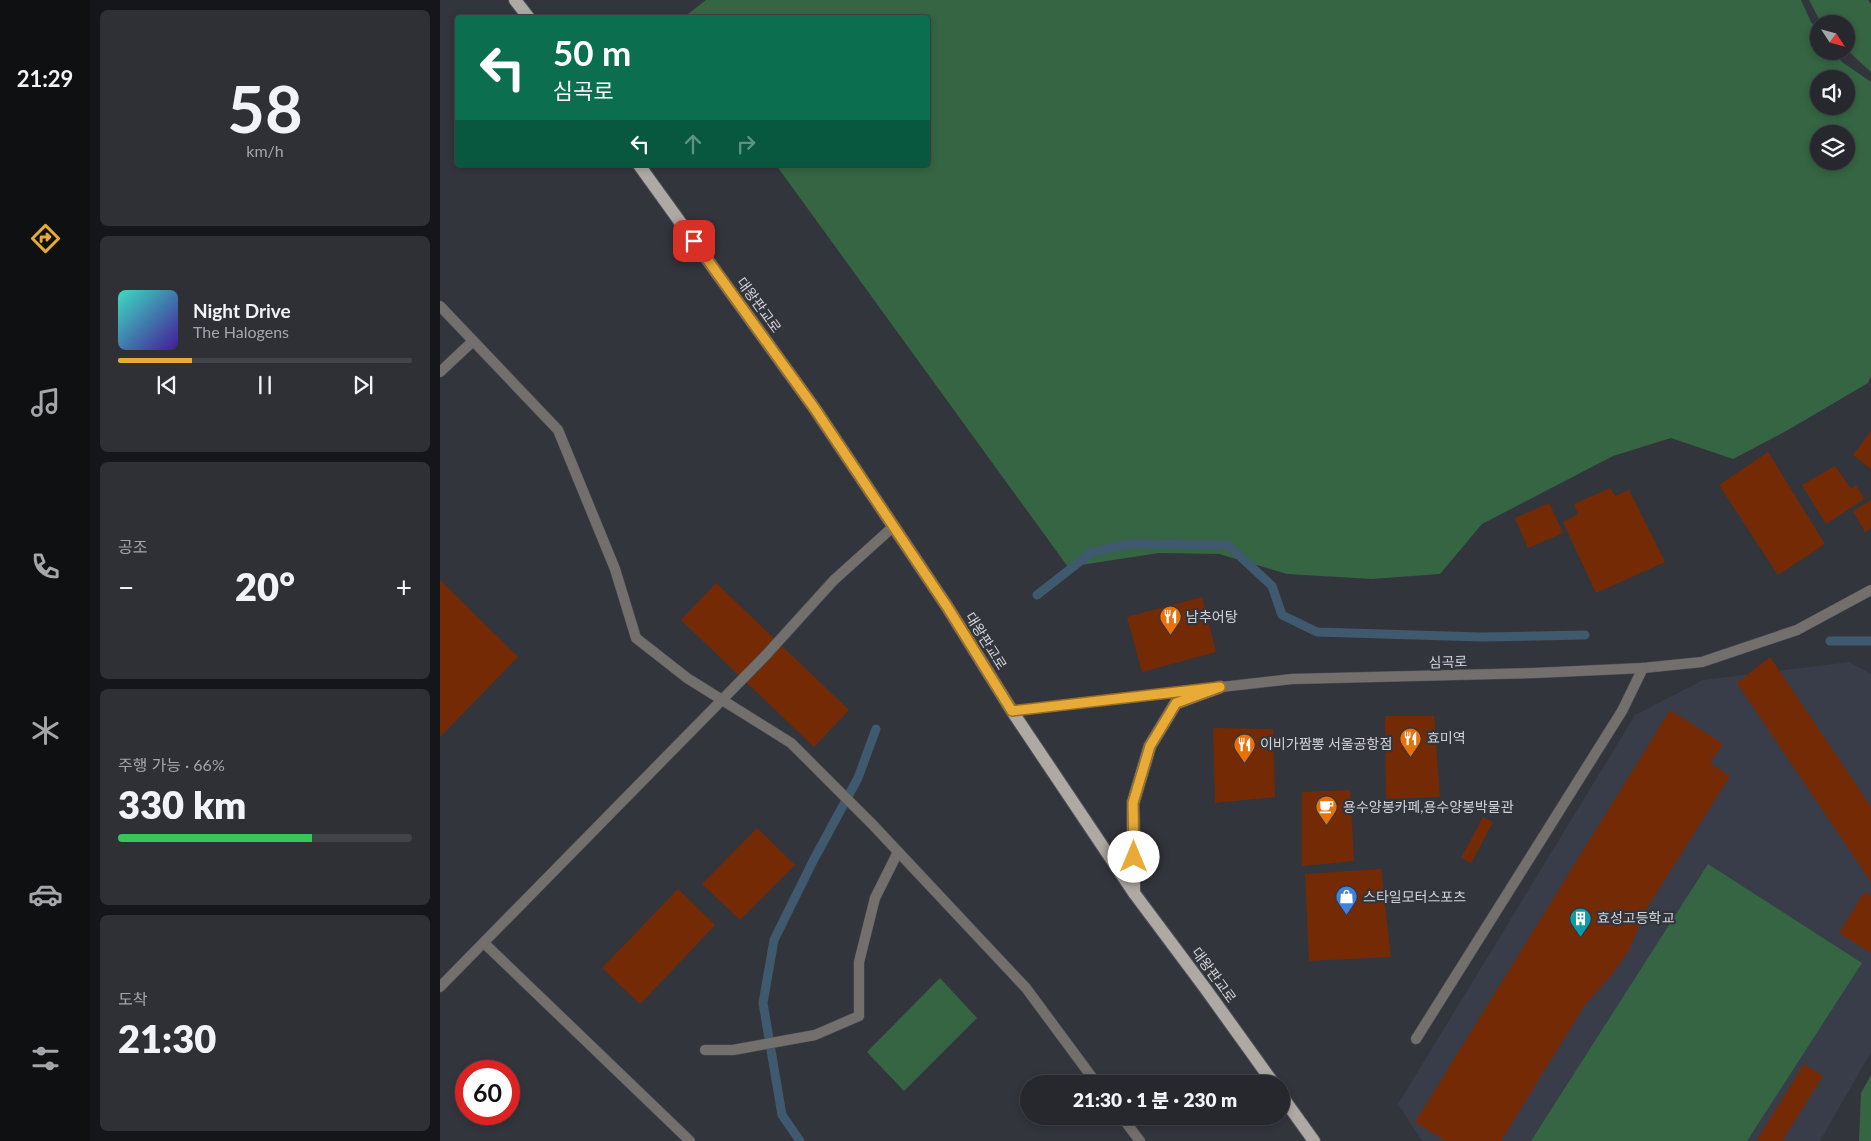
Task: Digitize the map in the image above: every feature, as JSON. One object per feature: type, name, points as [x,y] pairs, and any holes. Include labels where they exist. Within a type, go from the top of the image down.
[{"type":"main road","points":[[515,0],[527,15]]},
{"type":"main road","name":"대왕판교로","points":[[640,167],[815,409],[894,526],[1012,711],[1134,893],[1268,1075]]},
{"type":"main road","points":[[1134,893],[1133,803],[1150,746],[1176,703],[1220,687]]},
{"type":"main road","points":[[1290,1108],[1314,1141]]},
{"type":"street","points":[[440,306],[558,430],[614,568],[636,638],[687,678],[792,743],[873,825],[1026,988],[1090,1075]]},
{"type":"street","points":[[440,372],[473,341]]},
{"type":"street","points":[[440,987],[766,655],[834,580],[894,526]]},
{"type":"street","name":"심곡로","points":[[1012,711],[1292,679],[1643,668],[1702,662],[1797,630],[1871,590]]},
{"type":"street","points":[[1416,1039],[1622,711],[1643,668]]},
{"type":"street","points":[[705,1050],[733,1050],[815,1035],[858,1016],[859,962],[875,898],[898,852]]},
{"type":"street","points":[[484,943],[690,1141]]},
{"type":"street","points":[[1128,1125],[1140,1141]]},
{"type":"shaded area","points":[[1849,662],[1871,674],[1871,1052],[1820,1141],[1422,1141],[1398,1104],[1635,715],[1703,680]]},
{"type":"green space","points":[[706,0],[1801,0],[1810,20],[1810,60],[1841,60],[1854,70],[1810,70],[1810,115],[1855,115],[1855,71],[1871,82],[1871,376],[1868,383],[1788,430],[1733,459],[1671,438],[1613,456],[1482,524],[1440,574],[1372,579],[1287,574],[1219,554],[1159,553],[1068,567],[777,167],[930,167],[930,15],[687,15]]},
{"type":"green space","points":[[1809,0],[1868,0],[1871,4],[1871,72],[1855,57],[1855,15],[1817,15]]},
{"type":"green space","points":[[1708,864],[1862,963],[1747,1141],[1531,1141]]},
{"type":"green space","points":[[940,978],[977,1018],[904,1091],[867,1052]]},
{"type":"green space","points":[[1871,1075],[1871,1141],[1859,1141],[1861,1093]]},
{"type":"building","points":[[1871,431],[1871,469],[1853,455]]},
{"type":"building","points":[[1768,452],[1825,544],[1778,575],[1719,485]]},
{"type":"building","points":[[1835,466],[1851,489],[1856,485],[1864,499],[1826,524],[1802,485]]},
{"type":"building","points":[[1610,488],[1615,496],[1629,490],[1665,562],[1596,593],[1563,522],[1578,514],[1574,504]]},
{"type":"building","points":[[1871,500],[1871,528],[1865,532],[1853,511]]},
{"type":"building","points":[[1549,503],[1563,533],[1528,548],[1515,518]]},
{"type":"building","points":[[440,580],[518,657],[440,737]]},
{"type":"building","points":[[716,583],[849,710],[814,747],[681,620]]},
{"type":"building","points":[[1202,597],[1216,652],[1142,672],[1127,617]]},
{"type":"building","points":[[1770,657],[1871,807],[1871,882],[1737,683]]},
{"type":"building","name":"효성고등학교","points":[[1670,710],[1723,744],[1710,763],[1730,776],[1647,908],[1629,950],[1613,973],[1584,1006],[1501,1141],[1446,1141],[1415,1122]]},
{"type":"building","name":"효미역","points":[[1385,716],[1434,716],[1440,797],[1386,799]]},
{"type":"building","name":"이비가짬뽕 서울공항점","points":[[1213,728],[1273,729],[1275,797],[1215,803]]},
{"type":"building","name":"용수양봉카페,용수양봉박물관","points":[[1350,790],[1354,861],[1302,866],[1302,792]]},
{"type":"building","points":[[1483,817],[1493,822],[1471,863],[1461,858]]},
{"type":"building","points":[[757,828],[795,865],[740,920],[702,884]]},
{"type":"building","name":"스타일모터스포츠","points":[[1381,869],[1391,957],[1309,961],[1305,874]]},
{"type":"building","points":[[678,889],[715,925],[640,1004],[602,968]]},
{"type":"building","points":[[1864,892],[1871,896],[1871,953],[1839,933]]},
{"type":"building","points":[[1804,1064],[1823,1076],[1782,1141],[1756,1141]]},
{"type":"waterway","points":[[1037,595],[1092,552],[1130,544],[1228,545],[1272,586],[1282,615],[1317,632],[1481,637],[1585,635]]},
{"type":"waterway","points":[[1830,641],[1871,641]]},
{"type":"waterway","points":[[800,1141],[782,1115],[763,1003],[774,940],[813,861],[858,778],[876,729]]},
{"type":"place","name":"남추어탕","points":[[1170,636]]},
{"type":"place","name":"효미역","points":[[1411,757]]},
{"type":"place","name":"이비가짬뽕 서울공항점","points":[[1244,763]]},
{"type":"place","name":"용수양봉카페,용수양봉박물관","points":[[1327,826]]},
{"type":"place","name":"스타일모터스포츠","points":[[1347,916]]},
{"type":"place","name":"효성고등학교","points":[[1581,937]]},
{"type":"route","points":[[694,241],[815,409],[948,608],[1012,711],[1220,687],[1176,703],[1150,746],[1133,803],[1134,857]]}]
